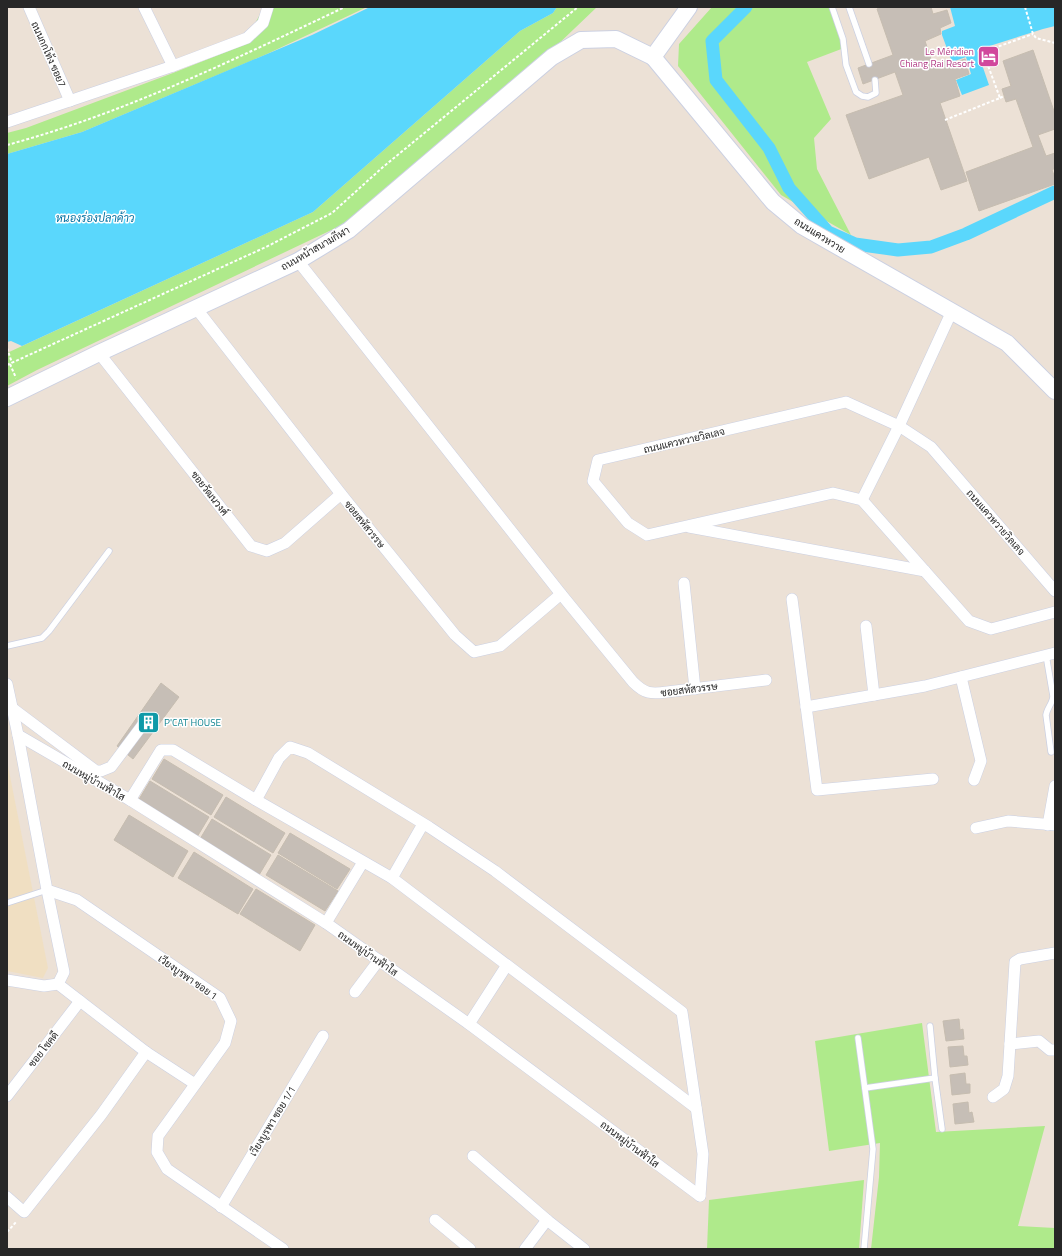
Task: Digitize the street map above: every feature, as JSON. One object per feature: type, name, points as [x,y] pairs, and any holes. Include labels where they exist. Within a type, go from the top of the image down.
[{"type":"street","name":"ถนนกกโท้ง ซอย7","points":[[29,7],[70,101]]},
{"type":"street","points":[[144,7],[173,66]]},
{"type":"street","points":[[7,122],[173,66],[247,38],[263,23],[268,7]]},
{"type":"street","points":[[653,57],[689,7]]},
{"type":"street","name":"ถนนหน้าสนามกีฬา","points":[[7,398],[99,353],[298,261],[349,230],[552,57],[582,40],[616,39],[653,57]]},
{"type":"street","name":"ถนนแควหวาย","points":[[653,57],[773,202],[802,226],[1007,343],[1055,391]]},
{"type":"street","name":"ซอยสหัสวรรษ","points":[[298,261],[561,594],[642,691],[653,694],[766,680]]},
{"type":"street","name":"ซอยสหัสวรรษ","points":[[196,308],[341,494],[455,635],[474,652],[500,646],[561,594]]},
{"type":"street","points":[[952,311],[899,426],[862,500],[970,621],[991,629],[1055,612]]},
{"type":"street","name":"ซอยวัฒนวงศ์","points":[[99,353],[251,546],[267,551],[285,543],[341,494]]},
{"type":"street","name":"ถนนแควหวายวิลเลจ","points":[[862,500],[833,493],[647,535],[628,523],[593,481],[598,460],[846,402],[899,426],[931,447],[1055,591]]},
{"type":"street","name":"ถนนแควหวายวิลเลจ","points":[[684,526],[925,571]]},
{"type":"street","points":[[684,583],[695,689]]},
{"type":"street","points":[[792,598],[817,790],[933,779]]},
{"type":"street","points":[[866,626],[874,695]]},
{"type":"street","points":[[806,707],[925,686],[1050,654]]},
{"type":"street","points":[[961,677],[981,761],[974,780]]},
{"type":"street","points":[[7,684],[64,972],[58,984]]},
{"type":"street","points":[[12,708],[96,771],[101,771],[111,767],[147,719]]},
{"type":"street","name":"ถนนหมู่บ้านฟ้าใส","points":[[18,735],[130,800],[326,923],[469,1024],[700,1196],[703,1154],[696,1108]]},
{"type":"street","points":[[256,800],[279,758],[290,747],[308,753],[423,824],[495,871],[682,1012],[696,1108]]},
{"type":"street","points":[[130,800],[161,750],[173,750],[256,800],[392,878],[696,1108]]},
{"type":"street","points":[[976,828],[1008,821],[1052,825],[1055,786]]},
{"type":"street","points":[[392,878],[423,824]]},
{"type":"street","points":[[326,923],[363,862]]},
{"type":"street","name":"เวียงบูรพา ซอย 1","points":[[47,890],[78,900],[220,998],[231,1020],[225,1043],[158,1136],[157,1152],[167,1169],[283,1249]]},
{"type":"street","points":[[993,1097],[1004,1089],[1008,1076],[1014,962],[1020,959],[1055,953]]},
{"type":"street","points":[[355,992],[379,960]]},
{"type":"street","points":[[469,1024],[507,965]]},
{"type":"street","points":[[7,980],[44,986],[58,984],[146,1052],[195,1084]]},
{"type":"street","name":"ซอย โชคดี","points":[[7,1096],[80,1001]]},
{"type":"street","name":"เวียงบูรพา ซอย 1/1","points":[[221,1207],[323,1036]]},
{"type":"street","points":[[1010,1044],[1039,1041],[1050,1050],[1055,1050]]},
{"type":"street","points":[[7,1197],[24,1212],[101,1115],[146,1052]]},
{"type":"street","points":[[473,1156],[547,1220],[584,1249]]},
{"type":"street","points":[[435,1220],[470,1249]]},
{"type":"street","points":[[525,1249],[547,1220]]},
{"type":"lane","points":[[832,7],[843,39],[846,65],[856,92],[862,96],[868,97],[876,93],[875,80]]},
{"type":"lane","points":[[849,7],[869,64]]},
{"type":"lane","points":[[7,646],[42,638],[49,631],[109,551]]},
{"type":"lane","points":[[1050,654],[1053,701],[1047,710],[1046,715],[1051,752]]},
{"type":"lane","points":[[7,903],[47,890]]},
{"type":"lane","points":[[930,1026],[942,1128]]},
{"type":"lane","points":[[858,1038],[873,1149],[864,1249]]},
{"type":"lane","points":[[865,1088],[936,1078]]},
{"type":"path","points":[[7,145],[38,136],[129,104],[250,52],[345,7]]},
{"type":"path","points":[[7,365],[266,247],[332,213],[384,167],[578,7]]},
{"type":"path","points":[[1024,7],[1033,34],[1036,38],[1055,43]]},
{"type":"path","points":[[1000,98],[983,52],[1033,34]]},
{"type":"path","points":[[946,120],[1004,96]]},
{"type":"path","points":[[7,348],[12,363]]},
{"type":"path","points":[[7,1232],[24,1212]]},
{"type":"shaded area","points":[[7,761],[48,968],[43,978],[7,971]]},
{"type":"green space","points":[[264,7],[367,7],[267,54],[82,132],[7,154],[7,133],[26,128],[251,42],[247,38]]},
{"type":"green space","points":[[557,7],[597,7],[552,50],[342,225],[37,370],[7,386],[7,353],[313,212],[520,31],[553,13]]},
{"type":"green space","points":[[712,7],[832,7],[844,48],[807,62],[831,119],[814,138],[817,169],[851,235],[781,195],[678,66],[679,44]]},
{"type":"green space","points":[[922,1023],[936,1132],[1045,1126],[1018,1226],[1055,1228],[1055,1249],[871,1249],[879,1177],[880,1143],[829,1151],[815,1041]]},
{"type":"green space","points":[[864,1180],[859,1249],[707,1249],[709,1200]]},
{"type":"water","name":"หนองร่องปลาค้าว","points":[[370,7],[557,7],[553,13],[520,31],[313,212],[22,346],[11,341],[7,342],[7,154],[82,132],[312,35]]},
{"type":"water","points":[[950,7],[1055,7],[1055,26],[977,50],[989,85],[962,95],[956,80],[971,74],[966,57],[952,62],[942,35],[942,31],[955,26]]},
{"type":"building","points":[[881,7],[931,7],[933,14],[947,10],[951,23],[940,28],[941,34],[925,41],[933,65],[948,59],[951,64],[965,59],[969,74],[955,79],[960,96],[940,103],[967,181],[941,190],[929,157],[869,179],[846,115],[903,95],[895,72],[863,84],[858,68],[893,55],[877,9]]},
{"type":"building","points":[[1033,50],[1055,114],[1055,129],[1038,135],[1046,156],[1055,153],[1055,168],[1052,170],[1055,178],[1055,184],[979,211],[966,172],[1033,147],[1016,99],[1006,102],[1002,89],[1011,86],[1003,61]]},
{"type":"building","name":"P'CAT HOUSE","points":[[161,683],[179,697],[133,759],[117,746]]},
{"type":"building","points":[[164,759],[223,795],[211,815],[152,779]]},
{"type":"building","points":[[150,781],[209,817],[197,837],[138,801]]},
{"type":"building","points":[[226,797],[285,833],[273,853],[214,817]]},
{"type":"building","points":[[129,815],[188,851],[173,877],[114,840]]},
{"type":"building","points":[[212,819],[271,855],[259,875],[200,839]]},
{"type":"building","points":[[290,833],[350,869],[337,889],[278,853]]},
{"type":"building","points":[[194,852],[253,889],[238,914],[178,878]]},
{"type":"building","points":[[278,855],[338,891],[325,911],[266,875]]},
{"type":"building","points":[[256,889],[315,925],[300,951],[240,914]]},
{"type":"building","points":[[959,1019],[960,1030],[963,1029],[964,1039],[946,1041],[943,1021]]},
{"type":"building","points":[[963,1046],[964,1056],[967,1056],[968,1065],[950,1067],[948,1047]]},
{"type":"building","points":[[965,1073],[966,1084],[970,1084],[970,1093],[952,1095],[950,1075]]},
{"type":"building","points":[[968,1102],[969,1113],[972,1112],[974,1122],[955,1124],[953,1104]]},
{"type":"waterway","points":[[746,7],[712,41],[716,80],[769,148],[789,188],[828,232],[855,244],[898,250],[931,247],[966,234],[1055,192]]},
{"type":"place","name":"Le Méridien Chiang Rai Resort","points":[[989,57]]},
{"type":"place","name":"P'CAT HOUSE","points":[[148,722]]}]
